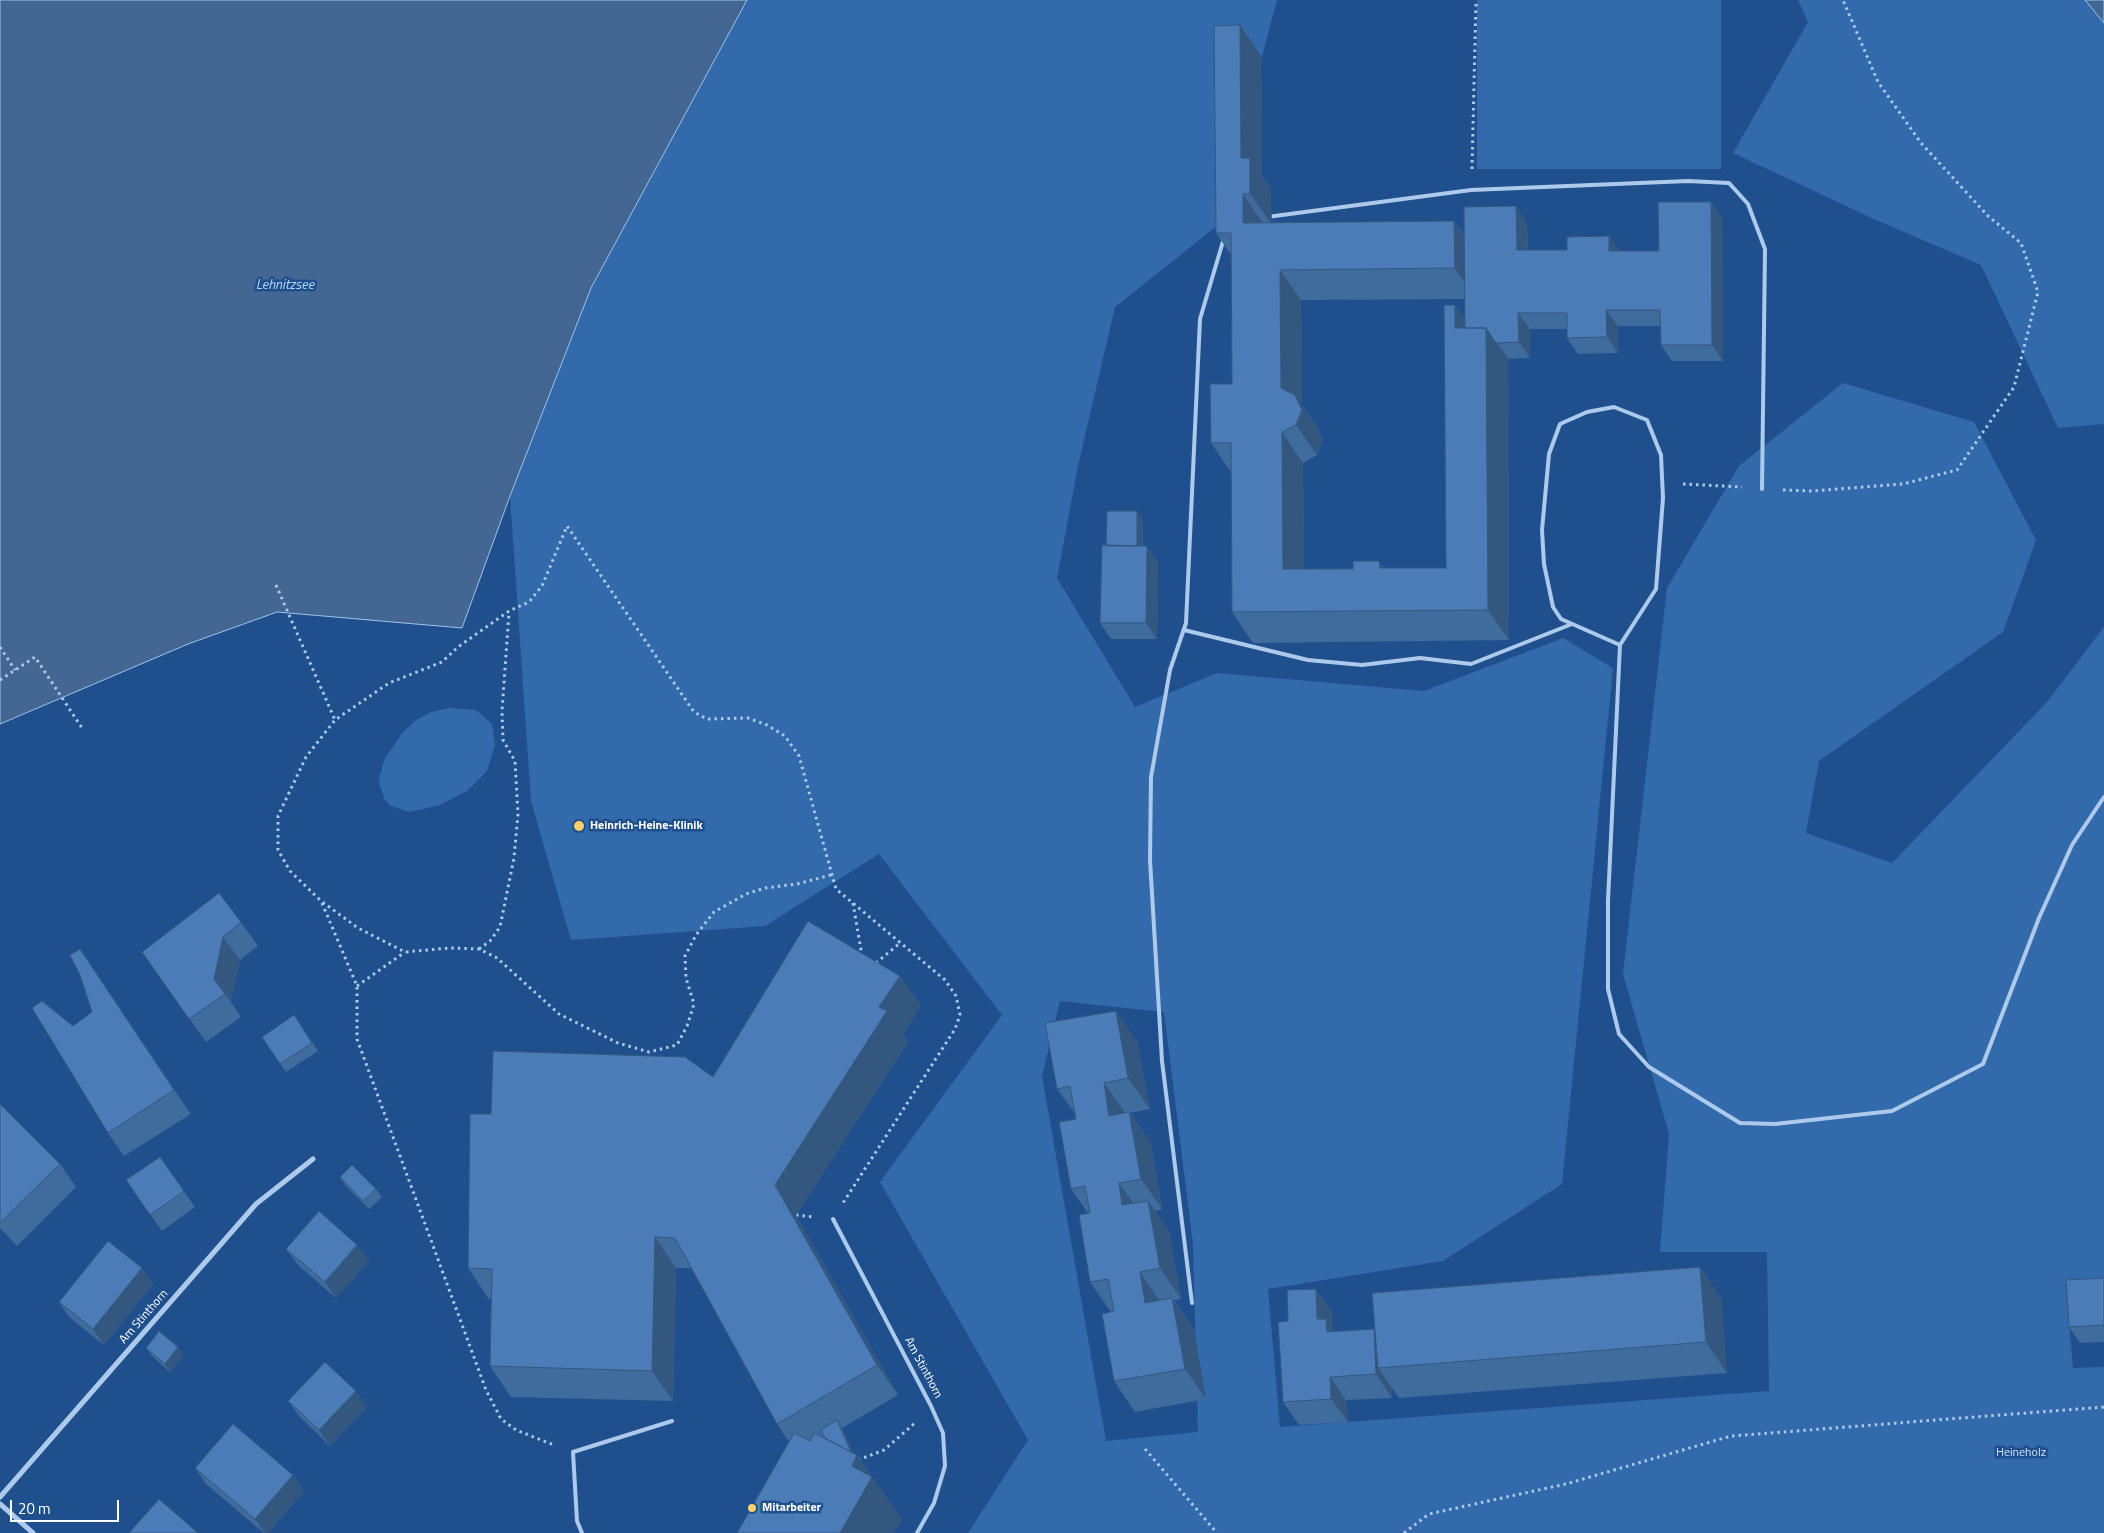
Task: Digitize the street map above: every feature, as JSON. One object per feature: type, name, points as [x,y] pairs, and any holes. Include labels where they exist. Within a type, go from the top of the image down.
[{"type":"street","name":"Am Stinthorn","points":[[0,1497],[256,1204],[313,1160]]},
{"type":"street","points":[[0,1504],[33,1533]]},
{"type":"lane","points":[[1263,218],[1308,210],[1471,190],[1688,181],[1729,183],[1748,204],[1765,249],[1762,488]]},
{"type":"lane","points":[[1192,1303],[1162,1061],[1150,860],[1150,776],[1170,670],[1186,623],[1200,319],[1225,234]]},
{"type":"lane","points":[[1620,645],[1561,619],[1552,607],[1544,564],[1542,530],[1549,454],[1560,424],[1587,412],[1614,406],[1647,420],[1661,455],[1663,498],[1656,589],[1620,645],[1608,901],[1608,989],[1619,1034],[1649,1067],[1740,1123],[1775,1124],[1892,1110],[1983,1064],[2047,900],[2072,845],[2104,797]]},
{"type":"lane","points":[[1184,630],[1308,660],[1362,666],[1420,658],[1471,664],[1573,624]]},
{"type":"lane","name":"Am Stinthorn","points":[[833,1219],[931,1406],[943,1433],[945,1466],[934,1503],[917,1533]]},
{"type":"lane","points":[[582,1533],[577,1521],[573,1452],[672,1421]]},
{"type":"path","points":[[1471,190],[1476,0]]},
{"type":"path","points":[[1662,482],[1811,491],[1903,484],[1957,470],[2014,387],[2038,292],[2020,243],[1988,216],[1921,143],[1878,82],[1842,0]]},
{"type":"path","points":[[405,952],[358,928],[321,902],[290,871],[278,850],[278,816],[306,757],[335,720],[389,683],[442,662],[509,611],[529,602],[542,586],[568,526],[694,712],[707,719],[748,718],[767,725],[785,736],[799,756],[836,889],[945,980],[956,996],[960,1015],[955,1029],[833,1219],[796,1215]]},
{"type":"path","points":[[276,586],[335,720]]},
{"type":"path","points":[[479,949],[490,941],[500,927],[514,858],[518,814],[515,761],[503,740],[502,711],[509,611]]},
{"type":"path","points":[[0,647],[15,670]]},
{"type":"path","points":[[0,680],[35,657],[82,728]]},
{"type":"path","points":[[357,986],[405,952],[450,948],[479,949],[497,958],[559,1014],[618,1043],[649,1052],[677,1045],[687,1026],[694,1004],[686,978],[684,956],[696,935],[714,912],[746,894],[765,888],[797,884],[831,875]]},
{"type":"path","points":[[321,902],[357,986],[358,1039],[486,1390],[501,1420],[516,1430],[573,1452]]},
{"type":"path","points":[[853,903],[863,962]]},
{"type":"path","points":[[872,966],[900,943]]},
{"type":"path","points":[[850,1462],[884,1450],[906,1434],[931,1406]]},
{"type":"path","points":[[1404,1533],[1429,1514],[1566,1484],[1731,1436],[2104,1407]]},
{"type":"path","points":[[1145,1449],[1217,1533]]},
{"type":"green space","name":"Heineholz","points":[[747,0],[1277,0],[1217,226],[1115,307],[1078,466],[1057,578],[1135,707],[1217,673],[1424,691],[1563,638],[1613,668],[1562,1184],[1443,1261],[1268,1289],[1280,1427],[1769,1391],[1767,1252],[1660,1252],[1669,1134],[1623,974],[1667,588],[1739,466],[1843,383],[1974,422],[2036,540],[2003,632],[1819,761],[1806,833],[1892,863],[2047,702],[2104,627],[2104,1281],[2066,1284],[2073,1368],[2104,1367],[2104,1533],[968,1533],[1028,1440],[880,1182],[1002,1015],[879,854],[765,926],[571,940],[531,801],[510,496],[591,288]],"holes":[[[1060,1001],[1164,1012],[1193,1244],[1198,1432],[1106,1441],[1042,1076]]]},
{"type":"green space","points":[[1477,0],[1721,0],[1721,169],[1477,169]]},
{"type":"green space","points":[[1798,0],[2085,0],[2104,23],[2104,424],[2058,428],[1981,265],[1876,220],[1733,153],[1808,22]]},
{"type":"green space","points":[[449,708],[476,710],[492,724],[495,745],[487,771],[467,791],[440,805],[409,812],[391,806],[385,800],[379,778],[385,758],[403,732],[416,720],[431,712]]},
{"type":"water","name":"Lehnitzsee","points":[[0,0],[747,0],[591,288],[510,496],[462,628],[277,612],[188,644],[0,724]]},
{"type":"water","points":[[2085,0],[2104,0],[2104,23]]},
{"type":"building","points":[[1240,25],[1241,158],[1250,158],[1250,194],[1243,194],[1243,223],[1454,221],[1455,268],[1280,270],[1281,388],[1295,395],[1302,410],[1296,425],[1282,432],[1283,569],[1353,569],[1353,561],[1379,561],[1380,568],[1446,568],[1444,305],[1455,305],[1455,328],[1486,328],[1488,610],[1232,612],[1231,443],[1211,443],[1210,384],[1232,384],[1231,233],[1216,233],[1214,26]]},
{"type":"building","points":[[1658,202],[1711,202],[1712,345],[1661,345],[1660,310],[1606,310],[1607,337],[1567,338],[1567,313],[1518,313],[1519,342],[1496,343],[1486,328],[1465,328],[1464,207],[1516,206],[1517,250],[1567,250],[1567,237],[1609,236],[1609,251],[1659,251]]},
{"type":"building","points":[[1107,511],[1137,511],[1137,546],[1106,546]]},
{"type":"building","points":[[1102,545],[1147,546],[1146,623],[1100,623]]},
{"type":"building","points":[[219,893],[241,922],[223,937],[214,979],[225,994],[189,1019],[142,952]]},
{"type":"building","points":[[808,921],[900,976],[879,1007],[887,1011],[775,1185],[877,1365],[777,1424],[675,1238],[655,1237],[652,1371],[490,1366],[492,1269],[468,1268],[470,1114],[491,1114],[493,1051],[685,1057],[713,1077]]},
{"type":"building","points":[[80,949],[174,1090],[108,1133],[32,1008],[42,1001],[73,1026],[92,1012],[80,975],[70,955]]},
{"type":"building","points":[[1116,1011],[1128,1078],[1104,1083],[1109,1116],[1129,1112],[1141,1179],[1119,1183],[1122,1205],[1148,1201],[1160,1268],[1140,1272],[1145,1303],[1172,1298],[1185,1369],[1114,1381],[1102,1314],[1114,1311],[1108,1279],[1090,1282],[1079,1215],[1090,1213],[1085,1186],[1071,1189],[1059,1122],[1076,1119],[1070,1086],[1057,1089],[1045,1023]]},
{"type":"building","points":[[294,1015],[312,1043],[280,1064],[262,1037]]},
{"type":"building","points":[[0,1104],[60,1164],[1,1222],[0,1221]]},
{"type":"building","points":[[160,1157],[184,1191],[150,1215],[126,1180]]},
{"type":"building","points":[[352,1165],[376,1189],[363,1201],[340,1177]]},
{"type":"building","points":[[319,1211],[357,1245],[325,1282],[286,1249]]},
{"type":"building","points":[[108,1241],[142,1268],[93,1329],[59,1302]]},
{"type":"building","points":[[1700,1267],[1706,1342],[1378,1368],[1372,1293]]},
{"type":"building","points":[[2104,1278],[2104,1325],[2069,1327],[2066,1280]]},
{"type":"building","points":[[1316,1289],[1317,1319],[1326,1319],[1327,1332],[1374,1329],[1376,1374],[1330,1377],[1331,1399],[1283,1402],[1278,1322],[1288,1321],[1287,1290]]},
{"type":"building","points":[[159,1331],[178,1347],[165,1364],[146,1348]]},
{"type":"building","points":[[325,1362],[356,1391],[319,1430],[288,1401]]},
{"type":"building","points":[[837,1420],[851,1452],[825,1438],[821,1430]]},
{"type":"building","points":[[233,1424],[293,1475],[255,1519],[195,1468]]},
{"type":"building","points":[[794,1433],[810,1441],[814,1433],[857,1455],[852,1466],[872,1477],[840,1533],[737,1533]]},
{"type":"building","points":[[159,1499],[198,1533],[129,1533]]},
{"type":"place","name":"Heinrich-Heine-Klinik","points":[[579,826]]},
{"type":"place","name":"Mitarbeiter","points":[[752,1508]]}]
